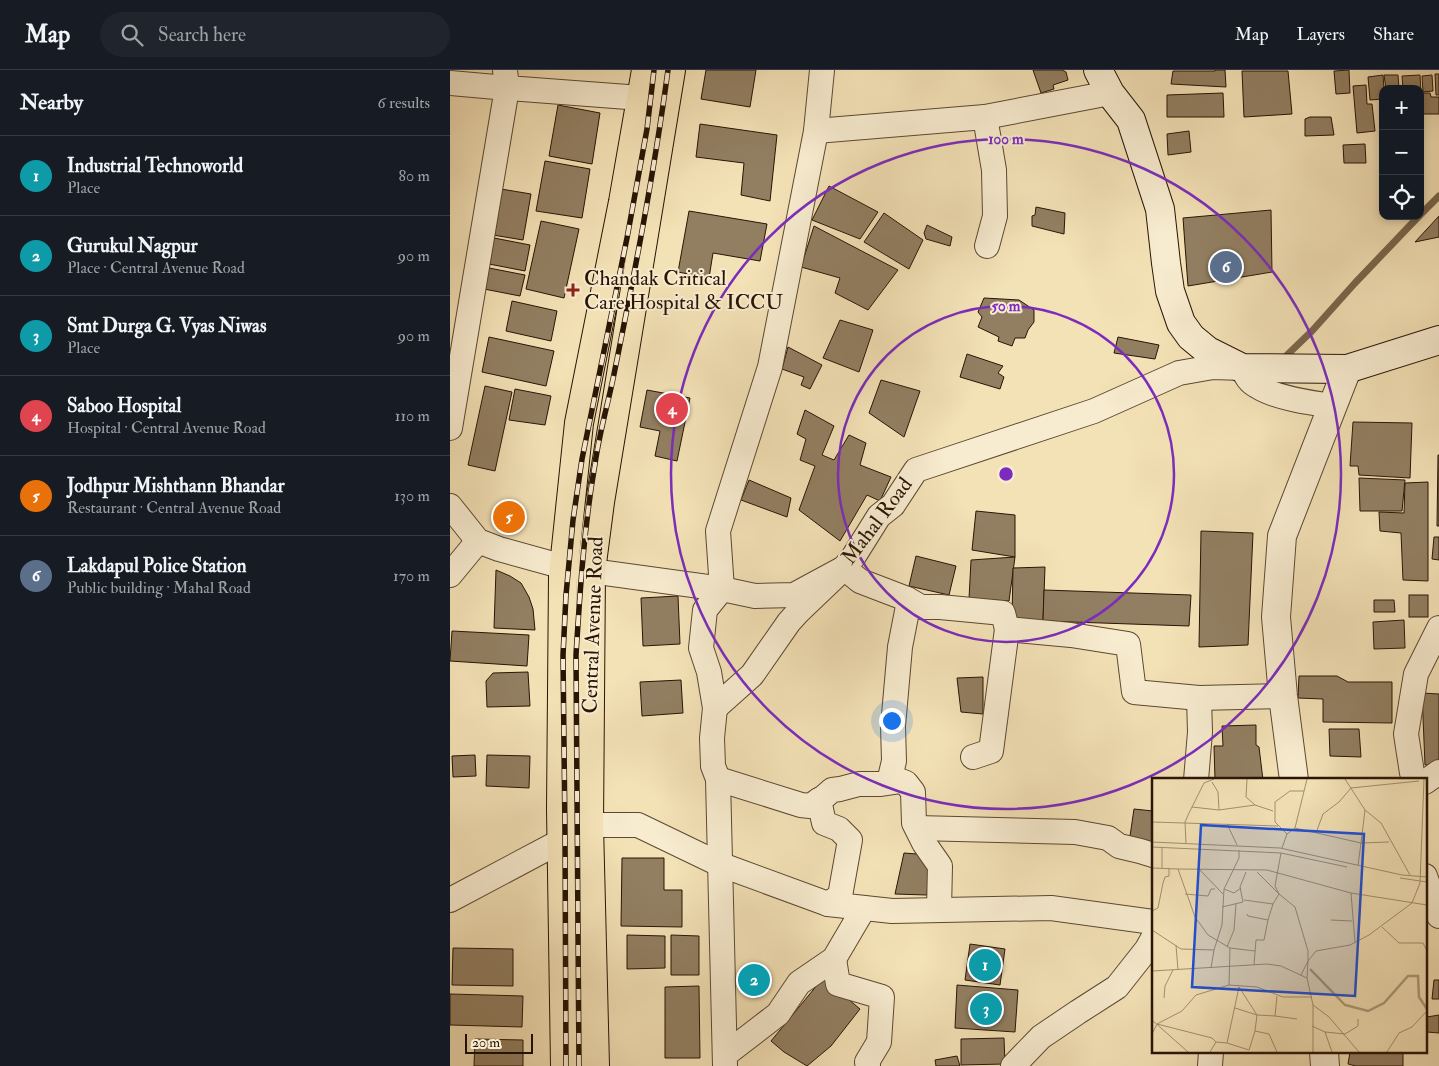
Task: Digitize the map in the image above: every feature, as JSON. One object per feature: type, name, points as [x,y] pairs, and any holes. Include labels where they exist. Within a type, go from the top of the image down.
[{"type":"main road","points":[[565,1066],[561,841],[564,567],[579,423],[623,202],[646,70]]},
{"type":"main road","name":"Central Avenue Road","points":[[595,1066],[589,825],[591,571],[600,502],[671,70]]},
{"type":"main road","points":[[1104,81],[1131,120],[1160,209],[1170,292],[1181,323],[1191,337],[1208,351],[1242,368],[1347,369],[1439,340]]},
{"type":"main road","points":[[1294,778],[1283,696],[1276,617],[1282,536],[1347,369]]},
{"type":"main road","points":[[564,567],[591,571]]},
{"type":"street","points":[[726,1060],[718,778],[713,766],[712,738],[715,708],[709,672],[701,648],[705,610],[722,589],[718,531],[770,367],[816,131],[822,70]]},
{"type":"street","points":[[450,428],[455,362],[506,79]]},
{"type":"street","points":[[450,83],[506,79],[641,98]]},
{"type":"street","points":[[816,131],[985,117],[1104,81]]},
{"type":"street","points":[[985,117],[994,170],[994,216],[987,246]]},
{"type":"street","name":"Mahal Road","points":[[591,571],[722,589],[755,596],[794,595],[844,568],[854,556],[879,516],[893,504],[916,470],[1094,411],[1180,373],[1213,367],[1242,368]]},
{"type":"street","points":[[1242,368],[1248,380],[1266,391],[1314,404],[1333,406]]},
{"type":"street","points":[[450,506],[478,541],[499,549],[564,567]]},
{"type":"street","points":[[450,575],[478,541]]},
{"type":"street","points":[[715,708],[752,675],[789,622],[844,568],[860,580],[907,599],[920,607],[1003,613],[1007,629],[991,751],[973,758]]},
{"type":"street","points":[[889,782],[894,761],[894,716],[900,647],[908,606],[907,599]]},
{"type":"street","points":[[1416,778],[1412,773],[1406,734],[1416,674],[1439,628]]},
{"type":"street","points":[[1007,629],[1071,635],[1128,644],[1134,692],[1199,698],[1283,696]]},
{"type":"street","points":[[1196,778],[1200,732],[1199,698]]},
{"type":"street","points":[[1426,781],[1439,772]]},
{"type":"street","points":[[718,778],[801,805],[810,806],[832,790],[859,784],[901,781],[906,783],[913,792],[914,823],[916,828],[940,866],[939,910]]},
{"type":"street","points":[[1426,786],[1439,787]]},
{"type":"street","points":[[820,800],[824,823],[839,829],[850,840],[840,896],[828,904]]},
{"type":"street","points":[[589,825],[638,824],[719,864],[828,904],[892,911],[1051,908],[1152,922]]},
{"type":"street","points":[[916,828],[1075,832],[1108,838],[1119,846],[1152,855]]},
{"type":"street","points":[[450,900],[561,841]]},
{"type":"street","points":[[1426,879],[1439,916]]},
{"type":"street","points":[[726,1060],[778,1014],[799,983],[834,959],[864,908]]},
{"type":"street","points":[[1013,1066],[1041,1037],[1117,987],[1152,940]]},
{"type":"street","points":[[834,959],[838,984],[882,998],[879,1042],[867,1062],[868,1066]]},
{"type":"building","points":[[706,70],[756,70],[750,107],[701,99]]},
{"type":"building","points":[[1033,70],[1062,70],[1066,72],[1068,80],[1053,85],[1054,89],[1041,93]]},
{"type":"building","points":[[1225,70],[1226,87],[1171,84],[1173,71]]},
{"type":"building","points":[[1349,70],[1350,93],[1336,94],[1334,71]]},
{"type":"building","points":[[1242,71],[1288,71],[1292,114],[1244,117]]},
{"type":"building","points":[[1435,74],[1439,74],[1439,95],[1436,95]]},
{"type":"building","points":[[1383,75],[1384,85],[1379,85],[1379,99],[1370,100],[1368,77]]},
{"type":"building","points":[[1384,75],[1398,75],[1399,85],[1385,85]]},
{"type":"building","points":[[1420,75],[1421,85],[1403,85],[1402,76]]},
{"type":"building","points":[[1432,75],[1433,91],[1424,92],[1422,76]]},
{"type":"building","points":[[1366,85],[1367,104],[1372,104],[1375,131],[1357,133],[1353,86]]},
{"type":"building","points":[[1223,93],[1224,117],[1167,117],[1167,95]]},
{"type":"building","points":[[1424,93],[1430,93],[1431,97],[1439,97],[1439,114],[1424,114]]},
{"type":"building","points":[[558,105],[600,113],[592,164],[549,156]]},
{"type":"building","points":[[1310,117],[1331,117],[1334,135],[1305,136],[1305,119]]},
{"type":"building","points":[[700,124],[777,135],[770,201],[741,195],[744,163],[696,157]]},
{"type":"building","points":[[1189,131],[1191,152],[1168,155],[1167,134]]},
{"type":"building","points":[[1365,144],[1366,163],[1344,163],[1343,145]]},
{"type":"building","points":[[545,161],[590,169],[582,218],[536,211]]},
{"type":"building","points":[[829,186],[878,212],[860,239],[812,220]]},
{"type":"building","points":[[495,188],[531,194],[523,240],[487,234]]},
{"type":"building","points":[[1036,207],[1065,213],[1064,234],[1032,226],[1032,216],[1035,215]]},
{"type":"building","points":[[1271,210],[1272,272],[1188,286],[1183,218]]},
{"type":"building","points":[[689,211],[767,224],[760,261],[713,253],[709,278],[678,272]]},
{"type":"building","points":[[884,213],[923,240],[909,269],[864,242]]},
{"type":"building","points":[[1439,216],[1439,237],[1415,242]]},
{"type":"building","points":[[541,221],[579,229],[564,298],[526,289]]},
{"type":"building","points":[[927,225],[952,237],[950,246],[926,239],[924,233]]},
{"type":"building","points":[[814,226],[898,270],[868,310],[835,293],[840,278],[801,267]]},
{"type":"building","points":[[494,238],[530,245],[525,271],[489,264]]},
{"type":"building","points":[[489,268],[525,275],[520,296],[484,289]]},
{"type":"building","points":[[984,298],[1019,300],[1034,310],[1034,322],[1025,338],[1015,338],[1012,346],[998,341],[999,337],[978,327],[982,317],[978,312]]},
{"type":"building","points":[[512,301],[557,311],[551,341],[506,331]]},
{"type":"building","points":[[840,320],[873,330],[859,372],[823,358]]},
{"type":"building","points":[[489,337],[554,351],[546,386],[482,372]]},
{"type":"building","points":[[1118,337],[1159,345],[1155,359],[1114,353]]},
{"type":"building","points":[[788,347],[822,365],[810,389],[801,385],[804,377],[782,369]]},
{"type":"building","points":[[967,354],[1003,366],[998,373],[1004,377],[1000,389],[960,377]]},
{"type":"building","points":[[881,380],[920,391],[904,437],[869,413]]},
{"type":"building","points":[[485,386],[512,392],[495,471],[468,465]]},
{"type":"building","points":[[515,389],[551,396],[545,425],[509,420]]},
{"type":"building","points":[[647,390],[690,398],[677,461],[655,456],[660,431],[640,427]]},
{"type":"building","points":[[805,410],[834,426],[822,455],[834,460],[849,435],[866,443],[860,465],[891,477],[880,501],[867,495],[840,541],[799,510],[815,466],[800,460],[806,439],[797,434]]},
{"type":"building","points":[[1353,422],[1412,423],[1410,478],[1359,475],[1358,466],[1350,466]]},
{"type":"building","points":[[1438,455],[1439,526],[1437,526]]},
{"type":"building","points":[[1359,478],[1405,480],[1402,511],[1360,511]]},
{"type":"building","points":[[749,480],[791,498],[787,517],[741,500]]},
{"type":"building","points":[[1428,482],[1428,581],[1403,580],[1401,533],[1380,531],[1379,512],[1404,513],[1405,483]]},
{"type":"building","points":[[976,511],[1015,515],[1015,557],[972,550]]},
{"type":"building","points":[[1201,531],[1253,533],[1248,645],[1199,647]]},
{"type":"building","points":[[1434,537],[1439,537],[1439,560],[1432,559]]},
{"type":"building","points":[[916,556],[956,566],[949,595],[909,586]]},
{"type":"building","points":[[1015,557],[1009,601],[969,599],[971,560]]},
{"type":"building","points":[[1045,567],[1043,621],[1012,619],[1013,568]]},
{"type":"building","points":[[496,570],[521,583],[533,609],[535,630],[494,628]]},
{"type":"building","points":[[1044,590],[1191,595],[1189,626],[1043,621]]},
{"type":"building","points":[[1409,595],[1428,595],[1428,617],[1409,617]]},
{"type":"building","points":[[678,596],[680,644],[643,646],[641,598]]},
{"type":"building","points":[[1374,600],[1394,600],[1395,612],[1374,612]]},
{"type":"building","points":[[1404,620],[1405,648],[1374,649],[1373,622]]},
{"type":"building","points":[[452,631],[529,635],[527,666],[450,661]]},
{"type":"building","points":[[528,672],[530,706],[487,707],[486,681],[493,673]]},
{"type":"building","points":[[1299,676],[1337,676],[1348,682],[1392,682],[1392,723],[1323,722],[1323,699],[1298,698]]},
{"type":"building","points":[[983,677],[983,714],[961,712],[957,678]]},
{"type":"building","points":[[681,680],[683,713],[642,716],[640,682]]},
{"type":"building","points":[[1422,693],[1439,694],[1439,765],[1425,765]]},
{"type":"building","points":[[1256,725],[1256,745],[1259,747],[1263,778],[1215,778],[1214,746],[1223,746],[1222,726]]},
{"type":"building","points":[[1329,729],[1359,729],[1361,757],[1330,756]]},
{"type":"building","points":[[475,755],[476,776],[453,777],[452,756]]},
{"type":"building","points":[[487,755],[530,756],[529,788],[486,786]]},
{"type":"building","points":[[1134,809],[1152,811],[1152,846],[1129,843]]},
{"type":"building","points":[[904,853],[930,855],[927,895],[895,894]]},
{"type":"building","points":[[622,858],[664,858],[664,890],[682,890],[682,927],[621,926]]},
{"type":"building","points":[[627,935],[665,936],[665,968],[627,969]]},
{"type":"building","points":[[671,935],[699,936],[699,975],[671,975]]},
{"type":"building","points":[[970,944],[1005,949],[1000,985],[965,980]]},
{"type":"building","points":[[453,948],[513,949],[513,986],[452,985]]},
{"type":"building","points":[[745,973],[765,976],[764,985],[744,983]]},
{"type":"building","points":[[823,978],[860,1009],[831,1046],[807,1066],[784,1052],[771,1041]]},
{"type":"building","points":[[1434,980],[1439,980],[1439,999],[1432,999]]},
{"type":"building","points":[[957,985],[1018,990],[1015,1032],[955,1028]]},
{"type":"building","points":[[699,986],[700,1058],[665,1058],[665,987]]},
{"type":"building","points":[[450,994],[523,996],[522,1027],[450,1025]]},
{"type":"building","points":[[1439,1015],[1439,1033],[1427,1032],[1427,1017]]},
{"type":"building","points":[[1004,1038],[1005,1064],[961,1065],[961,1039]]},
{"type":"building","points":[[475,1039],[523,1040],[523,1066],[474,1066]]},
{"type":"building","points":[[1350,1054],[1403,1054],[1403,1066],[1356,1066],[1348,1064]]},
{"type":"building","points":[[957,1056],[960,1066],[936,1066],[935,1060]]},
{"type":"waterway","points":[[1424,211],[1439,196]]},
{"type":"waterway","points":[[1286,356],[1312,331],[1415,220]]},
{"type":"railway","points":[[566,1066],[563,655],[566,595],[573,520],[582,459],[627,238],[647,129],[654,70]]},
{"type":"railway","points":[[579,1066],[576,655],[583,559],[597,453],[643,225],[668,70]]},
{"type":"place","name":"Lakdapul Police Station","points":[[1226,267]]},
{"type":"place","name":"Chandak Critical Care Hospital & ICCU","points":[[573,290]]},
{"type":"place","name":"Saboo Hospital","points":[[672,409]]},
{"type":"place","name":"Jodhpur Mishthann Bhandar","points":[[509,517]]},
{"type":"place","name":"Industrial Technoworld","points":[[985,965]]},
{"type":"place","name":"Gurukul Nagpur","points":[[754,980]]},
{"type":"place","name":"Smt Durga G. Vyas Niwas","points":[[986,1009]]}]
